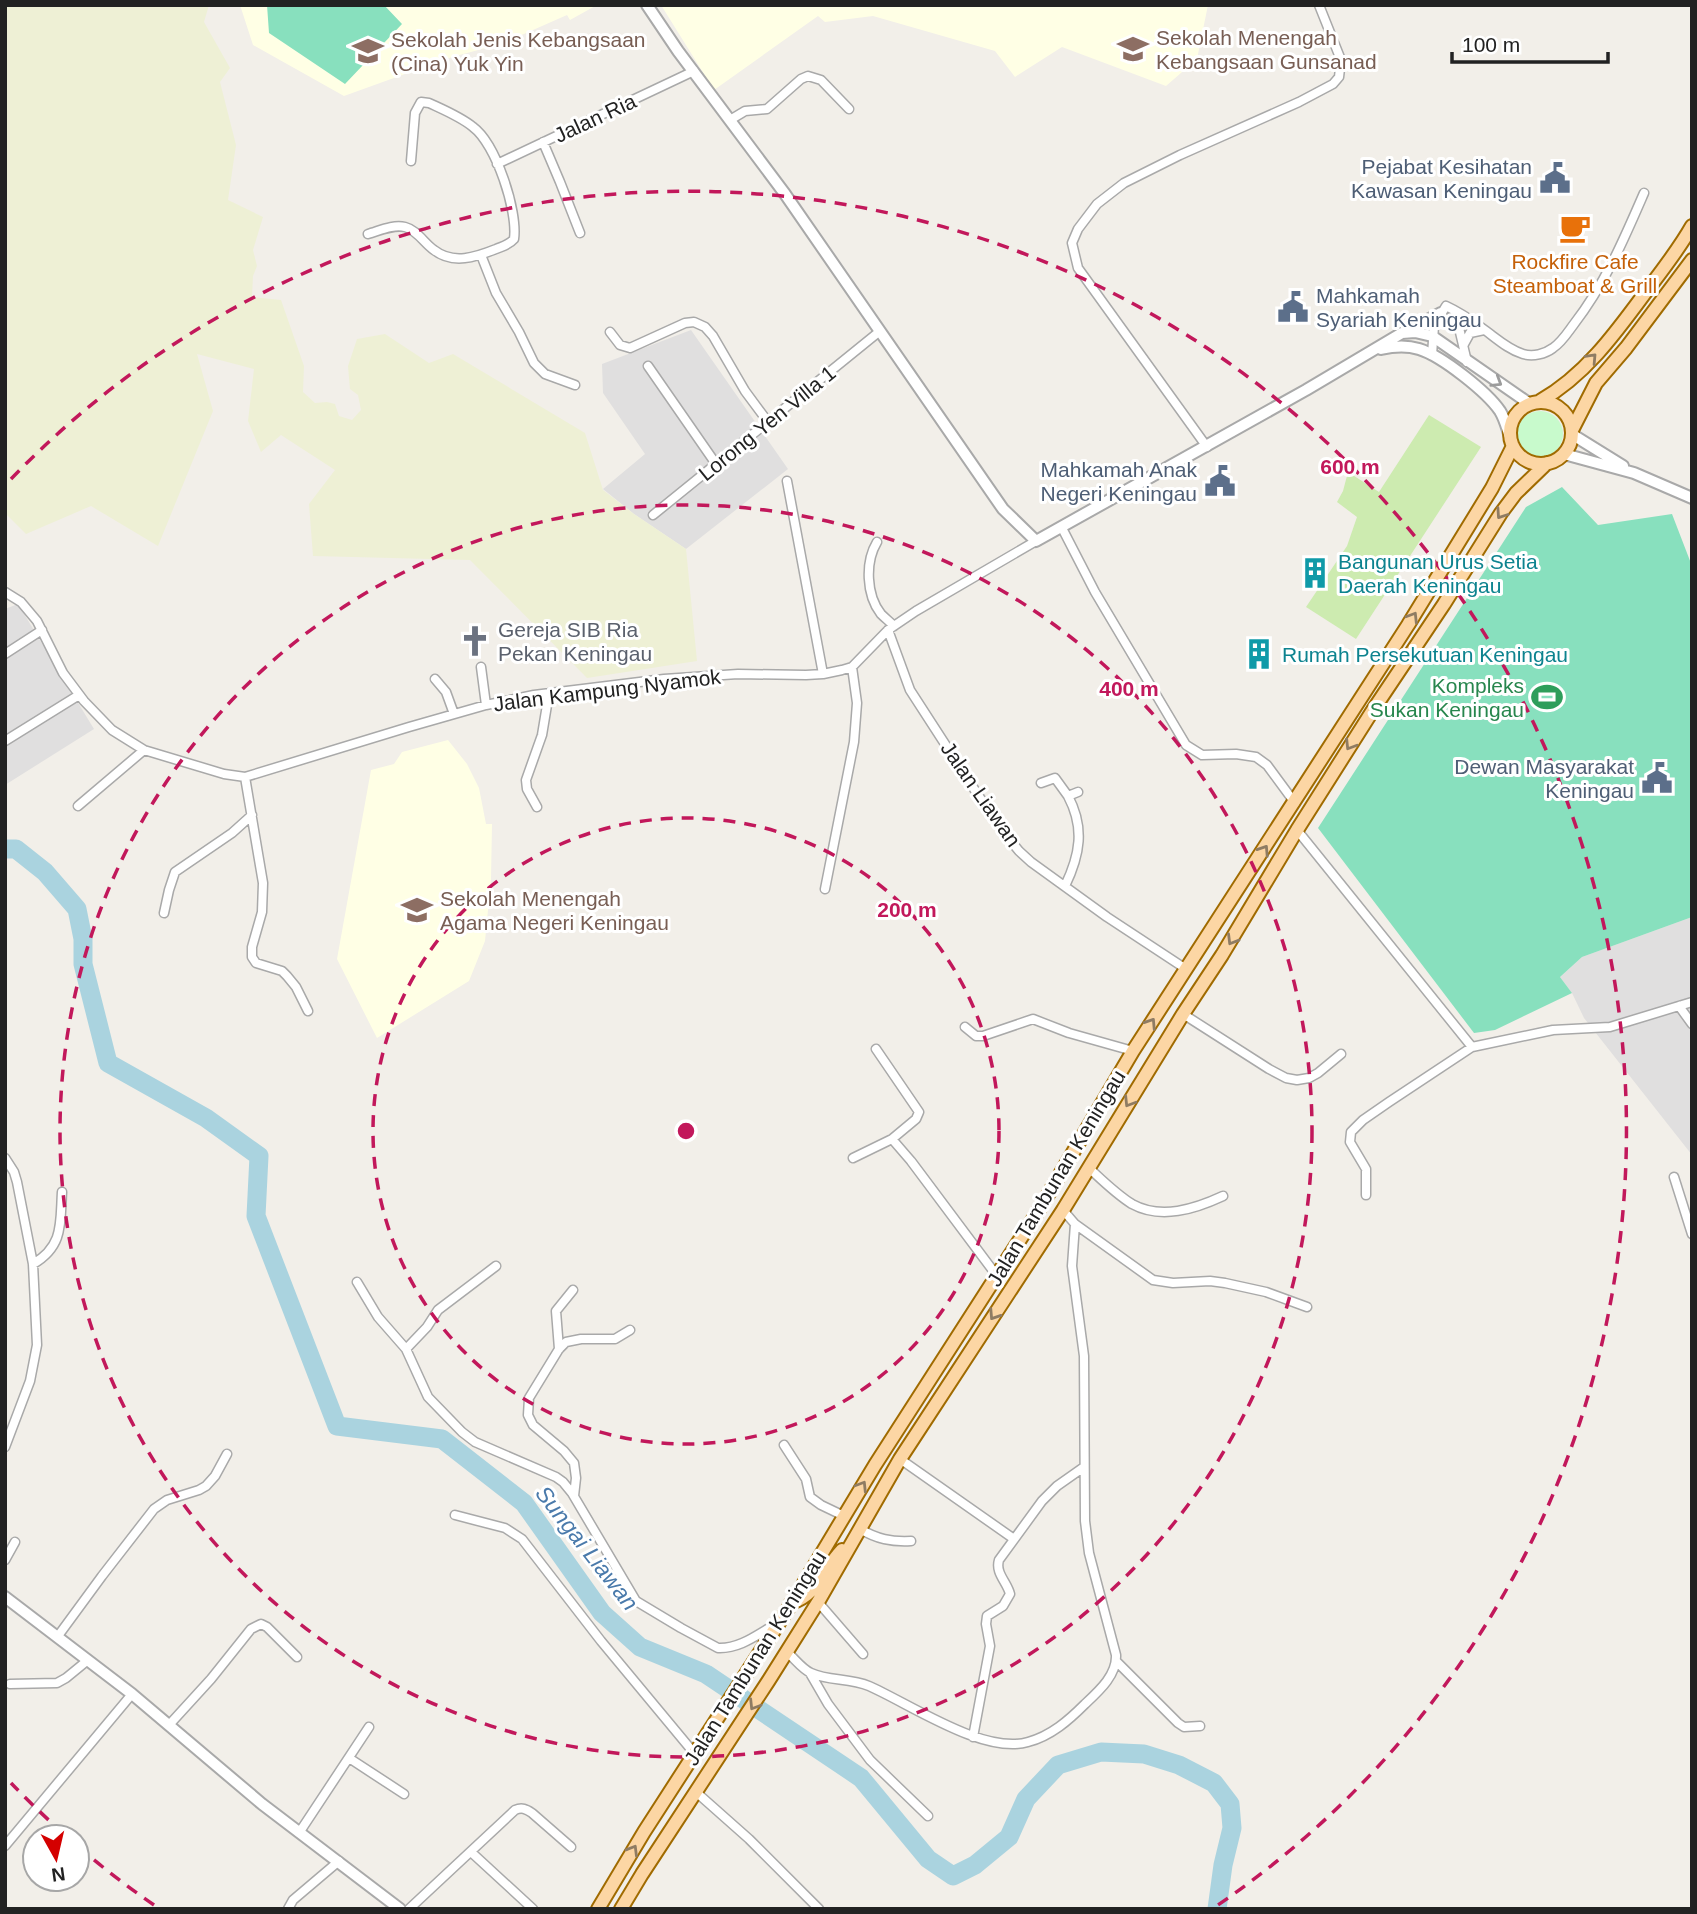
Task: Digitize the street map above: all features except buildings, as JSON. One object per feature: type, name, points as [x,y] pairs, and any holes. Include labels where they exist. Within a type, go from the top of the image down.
[{"type":"main road","points":[[1692,226],[1674,255],[1604,345],[1569,382],[1521,409],[1514,417],[1511,427],[1512,442],[1519,455],[1537,464],[1556,460],[1564,454],[1596,383],[1626,348],[1692,260]]},
{"type":"main road","points":[[1535,403],[1558,406],[1570,421],[1572,432]]},
{"type":"main road","name":"Jalan Tambunan Keningau","points":[[598,1909],[644,1832],[779,1623],[1068,1163],[1133,1051],[1295,803],[1492,488],[1512,442]]},
{"type":"main road","name":"Jalan Tambunan Keningau","points":[[621,1909],[787,1652],[900,1459],[1063,1210],[1373,710],[1501,513],[1516,493],[1547,463]]},
{"type":"main road","points":[[791,1603],[808,1595],[831,1562],[857,1533]]},
{"type":"street","points":[[647,5],[785,194],[1003,509],[1036,541]]},
{"type":"street","points":[[1207,447],[1078,268],[1072,243],[1078,229],[1097,204],[1124,183],[1333,84],[1339,77],[1341,60],[1319,5]]},
{"type":"street","name":"Jalan Ria","points":[[497,164],[694,71]]},
{"type":"street","points":[[730,120],[745,111],[767,109],[808,76],[821,80],[849,109]]},
{"type":"street","points":[[368,234],[406,227],[434,251],[463,259],[511,243],[515,236],[511,203],[487,143],[473,127],[425,101],[419,104],[415,113],[411,161]]},
{"type":"street","points":[[543,142],[580,233]]},
{"type":"street","points":[[825,889],[854,742],[857,703],[852,667],[891,628],[950,590],[1207,447],[1444,309],[1455,310],[1509,348],[1524,355],[1551,350],[1583,312],[1604,280],[1644,192]]},
{"type":"street","points":[[481,255],[496,293],[534,363],[545,374],[575,385]]},
{"type":"street","points":[[1432,355],[1434,326],[1444,309]]},
{"type":"street","points":[[1455,310],[1468,362]]},
{"type":"street","points":[[610,332],[620,345],[630,348],[685,323],[694,322],[705,327],[768,422]]},
{"type":"street","points":[[1464,347],[1470,333],[1485,330]]},
{"type":"street","name":"Lorong Yen Villa 1","points":[[653,515],[880,331]]},
{"type":"street","points":[[1402,333],[1415,332],[1432,336],[1468,362],[1535,403]]},
{"type":"street","points":[[1375,350],[1401,346],[1421,349],[1458,372],[1491,400],[1504,418],[1512,442]]},
{"type":"street","points":[[648,366],[716,464]]},
{"type":"street","points":[[1572,432],[1634,473]]},
{"type":"street","points":[[1564,454],[1634,473],[1692,498]]},
{"type":"street","points":[[787,481],[823,674]]},
{"type":"street","points":[[1062,528],[1095,592],[1186,745],[1202,755],[1236,754],[1256,757],[1267,765],[1295,803]]},
{"type":"street","name":"Jalan Liawan","points":[[877,542],[870,554],[868,569],[871,588],[875,602],[891,628],[910,690],[984,805],[1019,851],[1117,924],[1186,969]]},
{"type":"street","name":"Jalan Kampung Nyamok","points":[[5,592],[27,609],[42,631],[63,673],[79,695],[112,730],[144,750],[224,774],[245,777],[486,705],[549,694],[699,676],[823,674],[852,667]]},
{"type":"street","points":[[5,654],[42,631]]},
{"type":"street","points":[[481,667],[486,705]]},
{"type":"street","points":[[435,679],[446,692],[454,714]]},
{"type":"street","points":[[537,807],[527,789],[526,780],[542,735],[549,694]]},
{"type":"street","points":[[5,741],[79,695]]},
{"type":"street","points":[[78,806],[144,750]]},
{"type":"street","points":[[245,777],[264,899],[252,957],[256,963],[282,971],[296,986],[308,1011]]},
{"type":"street","points":[[1041,783],[1055,778],[1075,809],[1079,837],[1076,864],[1065,887]]},
{"type":"street","points":[[1068,796],[1078,792]]},
{"type":"street","points":[[164,913],[175,872],[232,833],[253,815]]},
{"type":"street","points":[[1297,830],[1472,1047]]},
{"type":"street","points":[[1366,1195],[1366,1169],[1350,1142],[1351,1132],[1363,1120],[1472,1047],[1553,1030],[1610,1027],[1692,1002]]},
{"type":"street","points":[[1678,1006],[1692,1024]]},
{"type":"street","points":[[1183,1014],[1269,1069],[1297,1080],[1318,1073],[1341,1054]]},
{"type":"street","points":[[965,1027],[976,1036],[983,1036],[1033,1019],[1069,1033],[1133,1051]]},
{"type":"street","points":[[853,1158],[892,1139],[916,1119],[919,1112],[876,1049]]},
{"type":"street","points":[[892,1139],[997,1276]]},
{"type":"street","points":[[5,1158],[17,1182],[33,1264],[37,1345],[30,1381],[5,1447]]},
{"type":"street","points":[[1089,1168],[1125,1199],[1144,1209],[1183,1211],[1197,1208],[1223,1196]]},
{"type":"street","points":[[1674,1177],[1692,1234]]},
{"type":"street","points":[[33,1264],[50,1253],[58,1239],[62,1192]]},
{"type":"street","points":[[1063,1210],[1075,1224],[1153,1280],[1173,1283],[1225,1283],[1266,1292],[1307,1307]]},
{"type":"street","points":[[1075,1224],[1072,1266],[1084,1356],[1087,1541],[1116,1661],[1178,1723],[1184,1727],[1200,1726]]},
{"type":"street","points":[[406,1349],[427,1327],[438,1310],[496,1266]]},
{"type":"street","points":[[357,1282],[378,1317],[406,1349],[428,1397],[461,1432],[475,1442],[556,1477],[567,1486],[627,1588],[640,1605],[718,1648],[742,1644],[779,1623]]},
{"type":"street","points":[[559,1349],[556,1311],[573,1290]]},
{"type":"street","points":[[574,1496],[574,1463],[565,1451],[533,1425],[528,1415],[529,1398],[566,1342],[615,1339],[630,1330]]},
{"type":"street","points":[[785,1446],[806,1479],[810,1497],[844,1516]]},
{"type":"street","points":[[58,1636],[154,1509],[167,1500],[206,1486],[227,1454]]},
{"type":"street","points":[[900,1459],[1014,1539]]},
{"type":"street","points":[[973,1737],[990,1646],[987,1616],[1003,1606],[1010,1594],[998,1566],[999,1560],[1042,1501],[1056,1486],[1084,1467]]},
{"type":"street","points":[[455,1514],[505,1528],[522,1539],[601,1641],[694,1753]]},
{"type":"street","points":[[857,1533],[887,1541],[911,1541]]},
{"type":"street","points":[[5,1560],[15,1542]]},
{"type":"street","points":[[5,1597],[132,1694],[262,1804],[400,1909]]},
{"type":"street","points":[[818,1602],[863,1654]]},
{"type":"street","points":[[169,1725],[256,1626],[267,1627],[297,1657]]},
{"type":"street","points":[[787,1652],[810,1673],[828,1704],[870,1760],[928,1816]]},
{"type":"street","points":[[10,1684],[57,1683],[88,1660]]},
{"type":"street","points":[[810,1673],[866,1685],[973,1737],[1014,1744],[1026,1743],[1050,1733],[1065,1722],[1097,1693],[1116,1661]]},
{"type":"street","points":[[5,1846],[132,1694]]},
{"type":"street","points":[[299,1833],[369,1727]]},
{"type":"street","points":[[349,1758],[404,1794]]},
{"type":"street","points":[[696,1792],[749,1839],[819,1909]]},
{"type":"street","points":[[409,1909],[520,1808],[527,1809],[571,1847]]},
{"type":"street","points":[[471,1852],[533,1909]]},
{"type":"street","points":[[288,1909],[293,1900],[338,1861]]},
{"type":"shaded area","points":[[5,5],[209,5],[204,22],[230,68],[220,82],[236,145],[228,200],[263,217],[253,250],[257,266],[253,276],[252,297],[281,300],[304,366],[303,392],[315,403],[335,404],[339,416],[352,420],[361,410],[358,395],[350,389],[348,366],[357,339],[385,334],[429,363],[453,354],[585,433],[603,490],[686,549],[697,661],[587,678],[470,560],[313,556],[309,504],[335,470],[281,435],[261,452],[248,421],[254,369],[197,354],[213,411],[158,546],[91,506],[26,534],[5,513]]},
{"type":"shaded area","name":"Sekolah Jenis Kebangsaan (Cina) Yuk Yin","points":[[240,5],[597,5],[570,20],[567,15],[501,44],[452,57],[344,96],[253,45]]},
{"type":"shaded area","name":"Sekolah Menengah Kebangsaan Gunsanad","points":[[661,5],[1208,5],[1197,59],[1166,86],[1062,47],[1015,77],[995,51],[873,16],[825,22],[818,16],[714,90]]},
{"type":"shaded area","points":[[691,330],[788,469],[686,549],[603,489],[645,454],[603,393],[602,364]]},
{"type":"shaded area","points":[[18,604],[94,729],[5,785],[5,609]]},
{"type":"shaded area","name":"Sekolah Menengah Agama Negeri Keningau","points":[[448,740],[467,764],[479,788],[486,824],[492,824],[491,879],[485,941],[469,981],[377,1038],[337,959],[371,770],[394,764],[402,752]]},
{"type":"shaded area","points":[[1692,917],[1692,1155],[1584,1018],[1572,993],[1560,977],[1582,957]]},
{"type":"green space","points":[[267,5],[384,5],[402,24],[345,84],[269,33]]},
{"type":"green space","points":[[1540,411],[1549,412],[1556,418],[1562,425],[1562,443],[1556,450],[1549,456],[1540,457],[1531,456],[1524,450],[1518,443],[1517,434],[1518,425],[1524,418],[1531,412]]},
{"type":"green space","points":[[1429,415],[1481,447],[1356,639],[1306,607],[1347,546],[1357,517],[1337,502],[1348,472],[1379,492]]},
{"type":"green space","name":"Kompleks Sukan Keningau","points":[[1562,487],[1598,525],[1672,514],[1692,566],[1692,917],[1582,957],[1560,977],[1572,993],[1495,1030],[1474,1033],[1318,828],[1526,507]]},
{"type":"waterway","name":"Sungai Liawan","points":[[5,849],[16,849],[45,872],[77,909],[83,939],[83,964],[108,1063],[206,1118],[259,1156],[256,1216],[337,1426],[442,1439],[524,1503],[602,1613],[640,1647],[706,1674],[861,1778],[928,1859],[953,1876],[975,1865],[1009,1837],[1026,1799],[1058,1765],[1101,1752],[1144,1754],[1179,1765],[1214,1783],[1230,1804],[1232,1828],[1223,1865],[1217,1909]]},
{"type":"place","name":"Sekolah Menengah Kebangsaan Gunsanad","points":[[1133,49]]},
{"type":"place","name":"Sekolah Jenis Kebangsaan (Cina) Yuk Yin","points":[[368,51]]},
{"type":"place","name":"Pejabat Kesihatan Kawasan Keningau","points":[[1555,178]]},
{"type":"place","name":"Rockfire Cafe Steamboat & Grill","points":[[1575,228]]},
{"type":"place","name":"Mahkamah Syariah Keningau","points":[[1293,307]]},
{"type":"place","name":"Mahkamah Anak Negeri Keningau","points":[[1220,481]]},
{"type":"place","name":"Bangunan Urus Setia Daerah Keningau","points":[[1315,573]]},
{"type":"place","name":"Gereja SIB Ria Pekan Keningau","points":[[475,641]]},
{"type":"place","name":"Rumah Persekutuan Keningau","points":[[1259,654]]},
{"type":"place","name":"Kompleks Sukan Keningau","points":[[1547,697]]},
{"type":"place","name":"Dewan Masyarakat Keningau","points":[[1657,778]]},
{"type":"place","name":"Sekolah Menengah Agama Negeri Keningau","points":[[417,910]]}]
